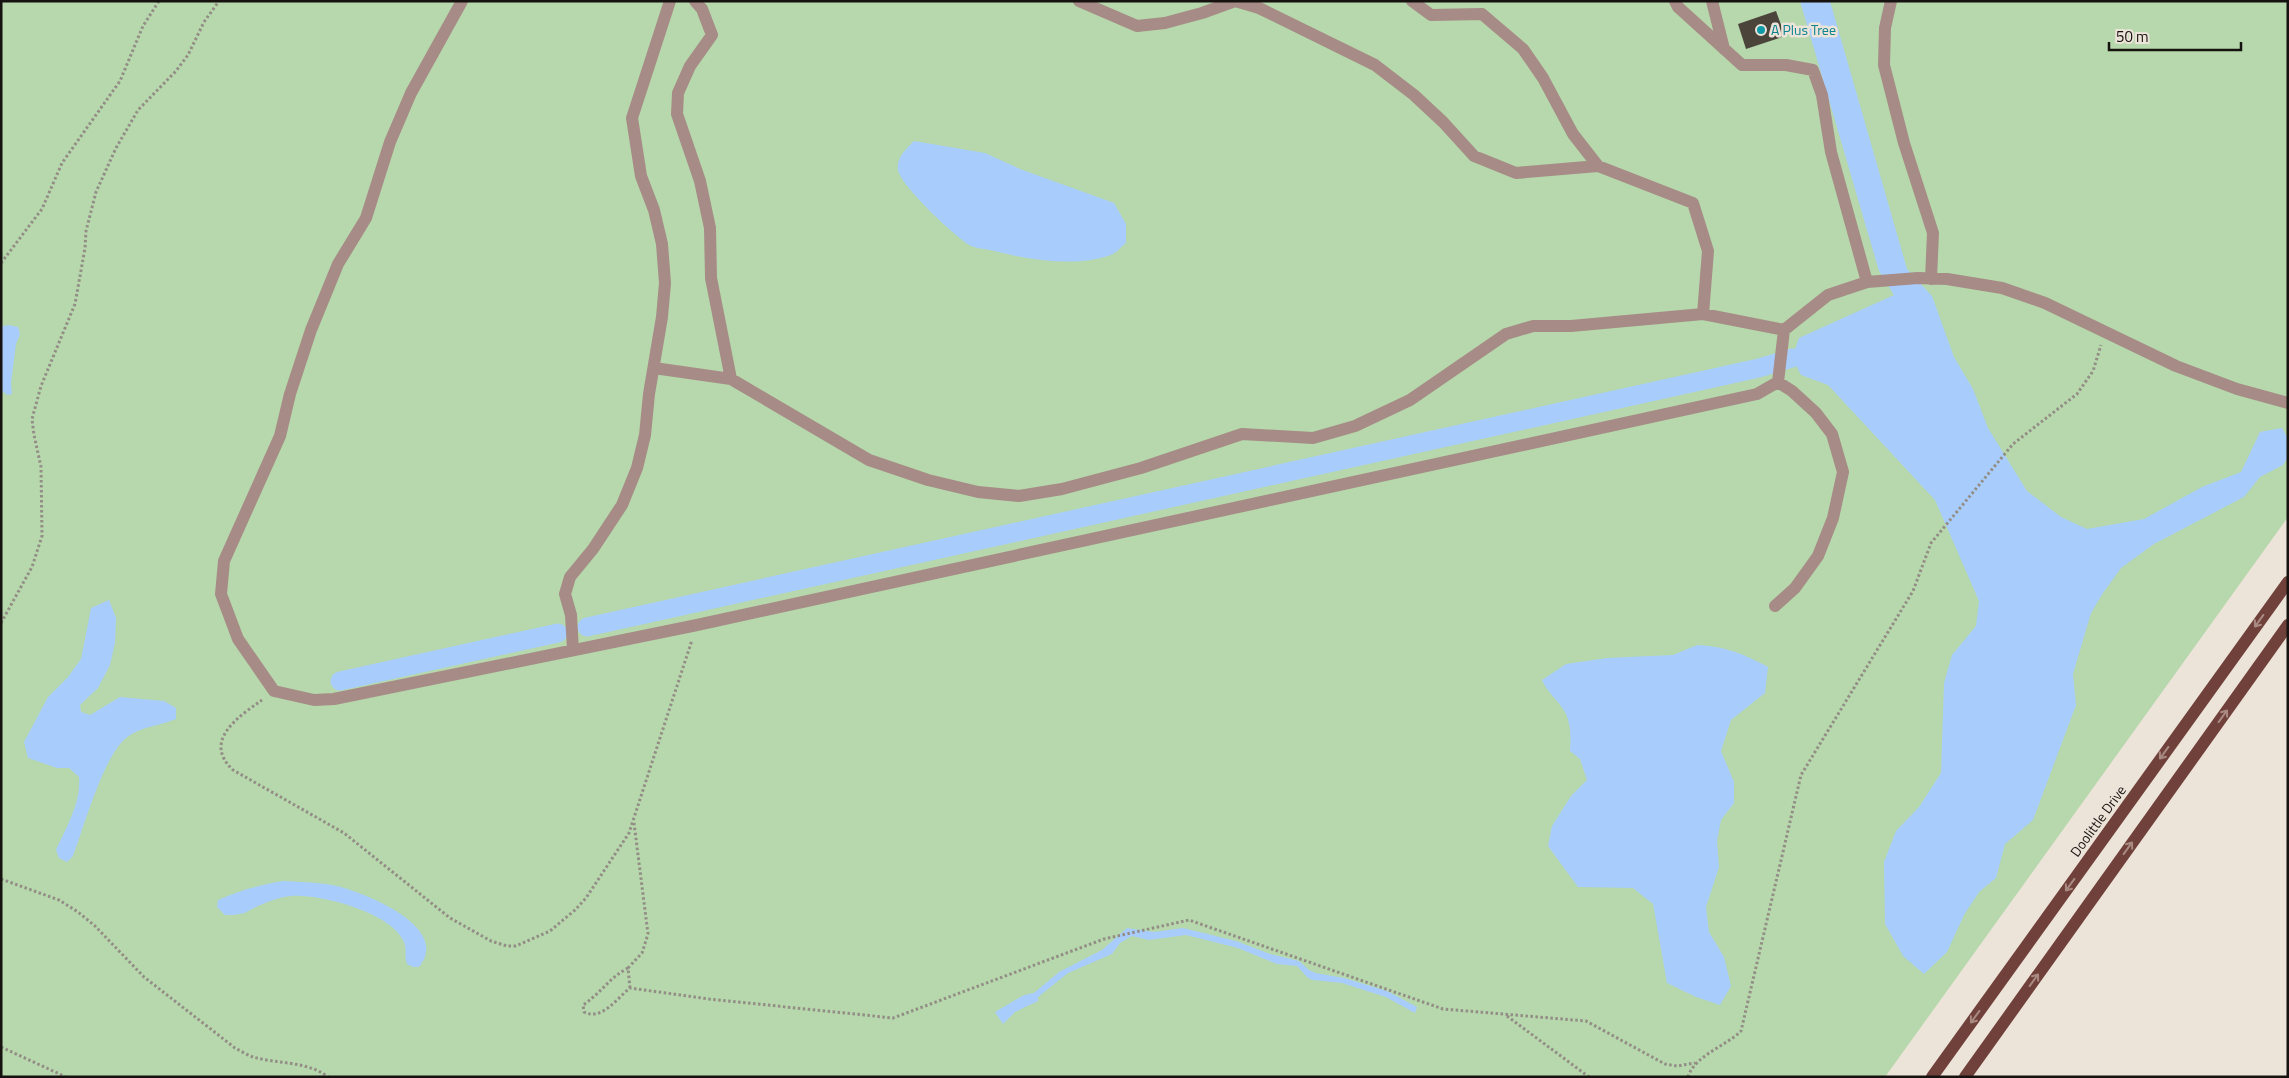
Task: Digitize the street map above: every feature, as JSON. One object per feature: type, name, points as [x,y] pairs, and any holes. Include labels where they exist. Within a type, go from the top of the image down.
[{"type":"main road","name":"Doolittle Drive","points":[[1932,1077],[2288,582]]},
{"type":"main road","points":[[1965,1077],[2288,626]]},
{"type":"lane","points":[[462,1],[411,93],[390,142],[366,218],[338,264],[311,330],[293,385],[280,436],[224,561],[220,594],[238,639],[274,691],[314,700],[334,699],[697,625],[1757,394],[1778,382]]},
{"type":"lane","points":[[574,650],[572,615],[565,594],[570,577],[593,549],[622,505],[637,468],[645,435],[665,283],[662,244],[654,210],[641,176],[632,118],[670,1]]},
{"type":"lane","points":[[695,1],[702,9],[712,35],[690,66],[678,93],[677,114],[700,181],[710,228],[711,278],[731,379]]},
{"type":"lane","points":[[1079,1],[1136,26],[1165,23],[1235,2],[1259,8],[1375,65],[1414,95],[1443,122],[1474,156],[1516,173],[1598,166],[1693,203],[1708,251],[1703,314]]},
{"type":"lane","points":[[1412,1],[1430,15],[1482,14],[1523,50],[1543,78],[1573,134],[1598,166]]},
{"type":"lane","points":[[1675,1],[1678,7],[1742,65],[1786,65],[1813,70],[1822,96],[1831,152],[1873,282]]},
{"type":"lane","points":[[1712,1],[1724,49]]},
{"type":"lane","points":[[1891,1],[1885,28],[1884,65],[1904,143],[1933,233],[1931,279]]},
{"type":"lane","points":[[1778,382],[1784,330],[1828,295],[1873,282],[1918,278],[1947,279],[2002,288],[2045,304],[2176,366],[2237,389],[2288,404]]},
{"type":"lane","points":[[654,368],[731,379],[869,460],[928,480],[978,492],[1020,496],[1062,489],[1141,468],[1201,446],[1242,434],[1313,438],[1355,426],[1410,400],[1506,334],[1533,326],[1571,326],[1703,314],[1784,330]]},
{"type":"lane","points":[[1775,606],[1795,588],[1818,556],[1833,518],[1843,472],[1832,434],[1816,413],[1798,396],[1778,382]]},
{"type":"path","points":[[1,263],[42,209],[62,163],[120,81],[143,26],[159,1]]},
{"type":"path","points":[[1,623],[32,567],[42,536],[41,467],[32,419],[41,386],[75,304],[86,248],[86,232],[96,192],[116,148],[138,110],[182,63],[204,22],[219,1]]},
{"type":"path","points":[[634,822],[648,934],[642,953],[628,968],[609,980],[596,995],[583,1005],[584,1012],[590,1015],[599,1014],[630,988],[709,999],[893,1018],[1104,939],[1190,920],[1443,1009],[1506,1016],[1586,1021],[1665,1064],[1677,1066],[1696,1063],[1724,1046],[1741,1031],[1801,776],[1913,591],[1931,542],[2013,444],[2077,394],[2093,371],[2105,332]]},
{"type":"path","points":[[274,691],[229,727],[221,739],[221,752],[224,762],[233,770],[344,832],[450,918],[491,941],[506,946],[516,946],[550,931],[561,923],[586,898],[629,833],[697,625]]},
{"type":"path","points":[[1,879],[59,900],[78,912],[95,926],[144,977],[236,1048],[252,1057],[301,1066],[322,1072],[328,1077]]},
{"type":"path","points":[[628,968],[630,988]]},
{"type":"path","points":[[1506,1016],[1589,1077]]},
{"type":"path","points":[[1,1048],[66,1077]]},
{"type":"path","points":[[1688,1077],[1696,1063]]},
{"type":"green space","points":[[1,1],[2288,1],[2288,517],[1885,1077],[1,1077]]},
{"type":"water","points":[[1800,1],[1830,1],[1907,269],[1932,296],[1954,357],[1973,389],[1988,428],[2027,491],[2061,517],[2087,529],[2144,519],[2202,487],[2241,472],[2260,432],[2282,428],[2288,439],[2288,457],[2283,465],[2260,477],[2244,497],[2154,544],[2121,568],[2103,593],[2091,613],[2073,674],[2076,705],[2033,820],[2005,844],[1996,878],[1979,892],[1964,915],[1947,952],[1924,974],[1903,956],[1885,924],[1884,862],[1896,831],[1919,807],[1941,773],[1944,683],[1952,655],[1976,626],[1979,601],[1935,500],[1828,385],[1801,375],[1792,358],[1799,338],[1894,295],[1879,271]]},
{"type":"water","points":[[914,141],[985,153],[1020,169],[1114,203],[1126,224],[1126,243],[1111,255],[1097,259],[1066,262],[1034,259],[971,246],[930,211],[901,177],[898,170],[899,162],[902,154]]},
{"type":"water","points":[[3,326],[18,327],[20,334],[16,344],[11,383],[12,394],[7,395],[1,390],[1,329]]},
{"type":"water","points":[[109,600],[116,618],[115,643],[110,665],[98,688],[80,705],[81,712],[90,715],[120,697],[164,701],[176,708],[176,719],[138,731],[126,738],[118,747],[102,776],[73,856],[67,862],[59,858],[56,850],[76,805],[79,777],[69,768],[57,768],[28,758],[24,742],[48,697],[68,677],[81,659],[91,608]]},
{"type":"water","points":[[1697,645],[1716,647],[1734,652],[1768,667],[1765,693],[1731,720],[1721,751],[1734,782],[1734,803],[1721,820],[1717,841],[1719,867],[1706,907],[1709,932],[1724,957],[1731,986],[1720,1005],[1696,997],[1667,983],[1653,904],[1633,888],[1578,887],[1548,846],[1552,826],[1571,796],[1587,780],[1580,759],[1570,751],[1570,729],[1566,713],[1542,680],[1566,664],[1607,658],[1673,655]]},
{"type":"water","points":[[283,881],[337,886],[366,896],[401,914],[415,926],[424,938],[426,952],[419,967],[407,964],[404,942],[397,931],[385,922],[354,907],[319,898],[291,896],[272,900],[244,913],[232,915],[225,915],[217,907],[218,900],[226,896],[250,888]]},
{"type":"water","points":[[1127,928],[1154,932],[1183,928],[1236,941],[1270,954],[1299,961],[1309,970],[1316,973],[1344,978],[1387,991],[1417,1007],[1415,1013],[1386,997],[1342,983],[1313,980],[1308,978],[1297,966],[1277,964],[1238,948],[1186,935],[1149,940],[1132,936],[1120,943],[1112,954],[1068,973],[1038,997],[1038,1001],[1015,1012],[1003,1024],[995,1012],[1024,995],[1034,993],[1059,972],[1102,950]]},
{"type":"building","name":"A Plus Tree","points":[[1776,11],[1785,36],[1746,49],[1738,24]]},
{"type":"waterway","points":[[587,627],[1759,368],[1792,358]]},
{"type":"waterway","points":[[340,681],[558,633]]},
{"type":"place","name":"A Plus Tree","points":[[1761,30]]}]
